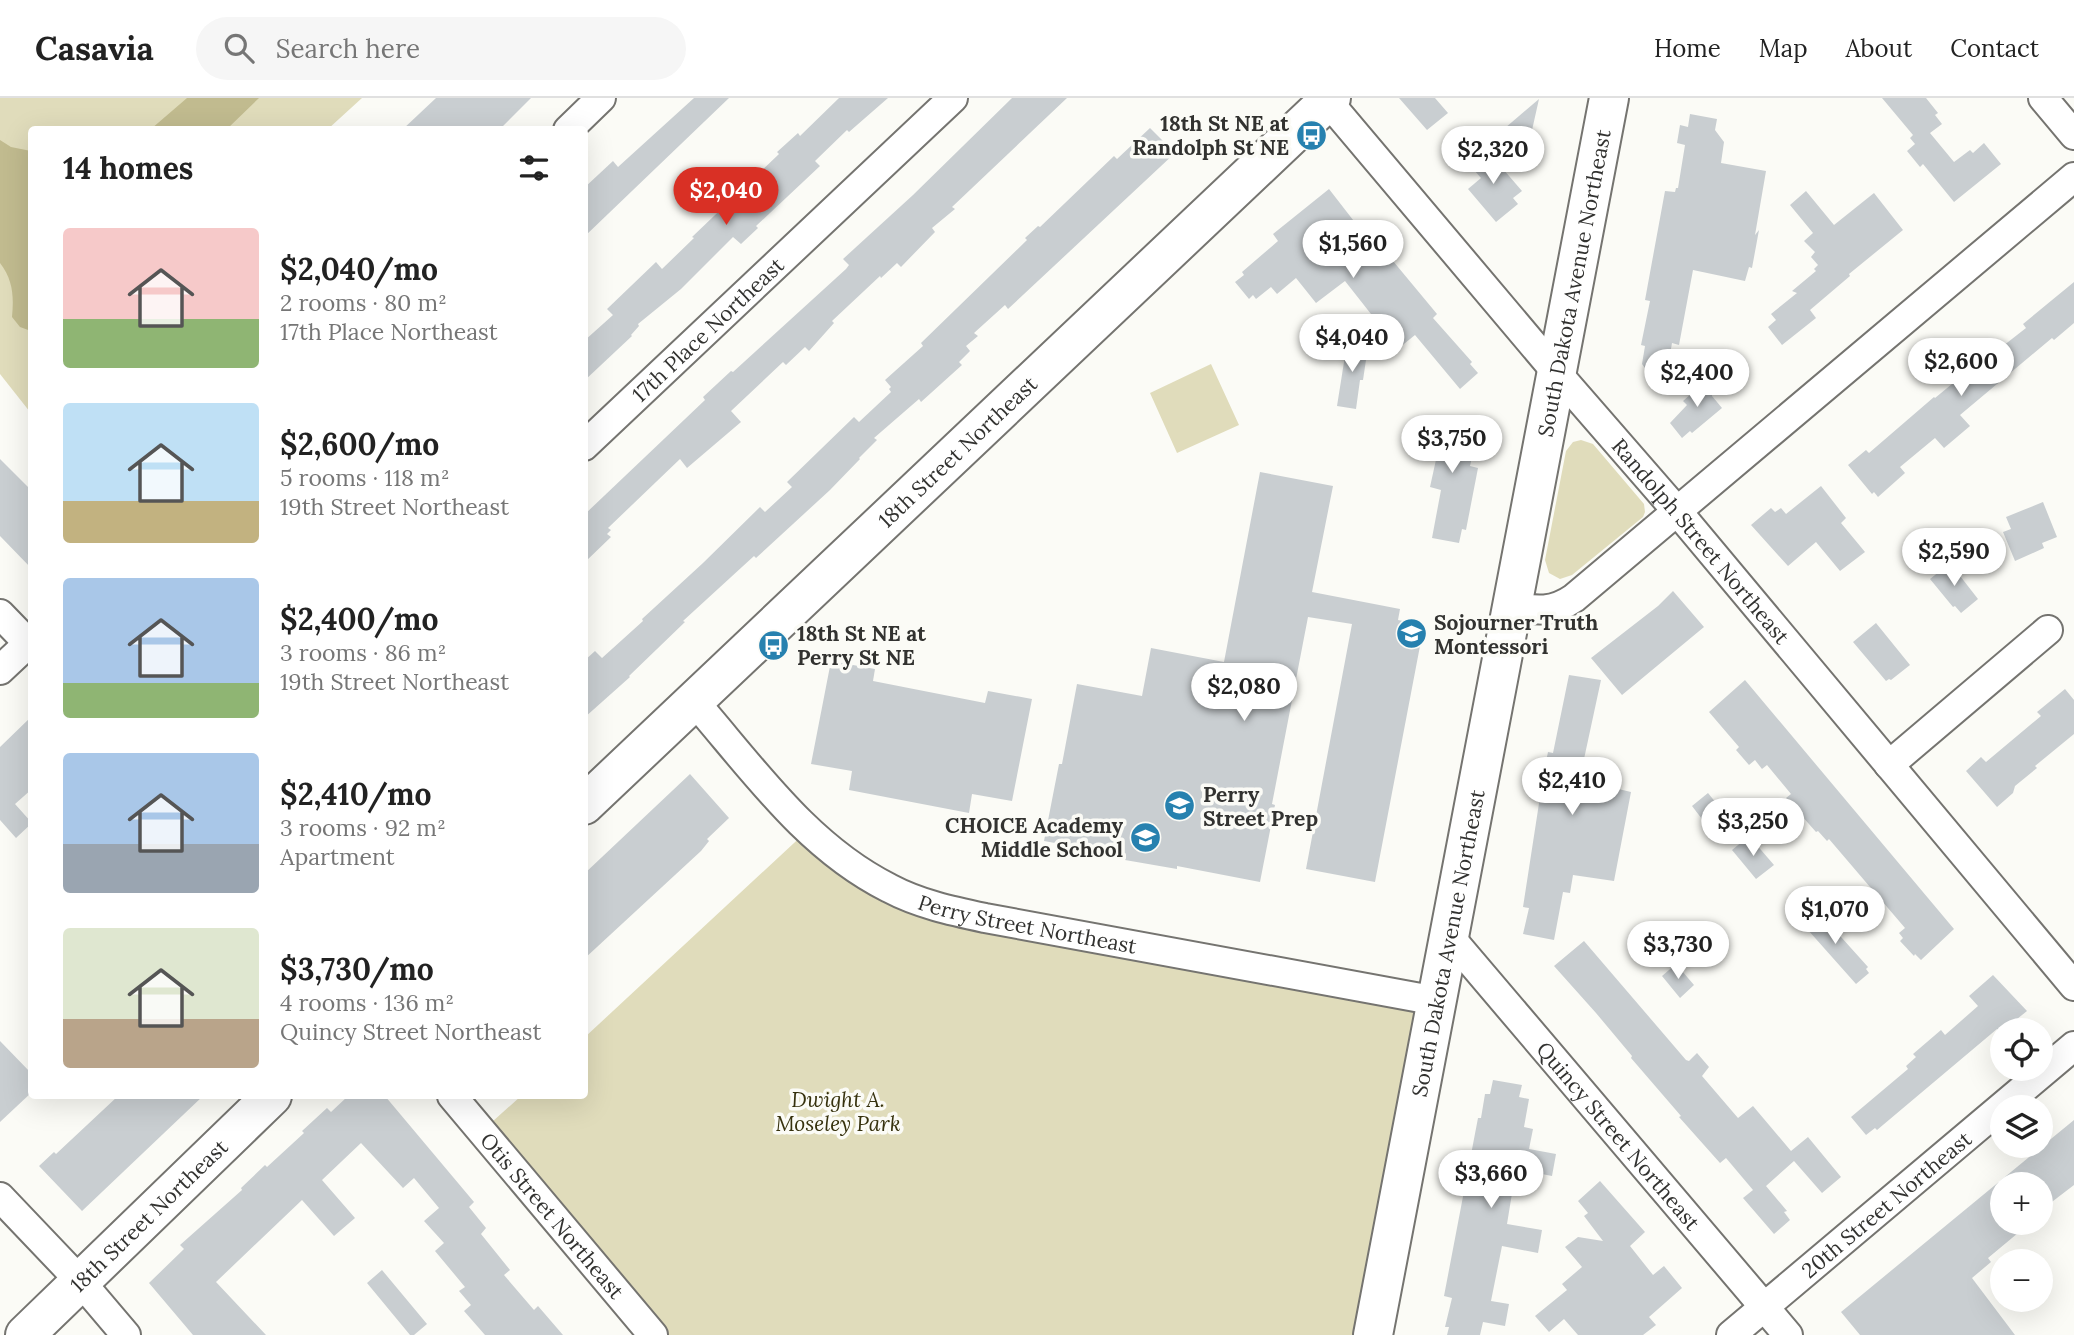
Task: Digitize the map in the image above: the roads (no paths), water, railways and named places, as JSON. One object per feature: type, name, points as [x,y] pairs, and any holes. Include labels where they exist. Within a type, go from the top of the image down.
[{"type":"main road","name":"South Dakota Avenue Northeast","points":[[1373,1335],[1609,98]]},
{"type":"main road","name":"18th Street Northeast","points":[[588,801],[1328,99]]},
{"type":"main road","name":"18th Street Northeast","points":[[25,1335],[269,1099]]},
{"type":"street","points":[[572,126],[601,98]]},
{"type":"street","name":"17th Place Northeast","points":[[588,442],[953,98]]},
{"type":"street","points":[[2043,98],[2074,135]]},
{"type":"street","name":"Randolph Street Northeast","points":[[1328,99],[2074,986]]},
{"type":"street","points":[[1512,605],[1531,611],[1545,611],[1565,604],[2074,177]]},
{"type":"street","points":[[0,614],[28,642]]},
{"type":"street","points":[[1889,765],[2048,630]]},
{"type":"street","points":[[0,670],[28,646]]},
{"type":"street","name":"Perry Street Northeast","points":[[694,701],[771,792],[813,835],[870,878],[909,898],[985,918],[1437,1001]]},
{"type":"street","name":"Quincy Street Northeast","points":[[1449,936],[1788,1335]]},
{"type":"street","name":"20th Street Northeast","points":[[1731,1335],[2074,1046]]},
{"type":"street","name":"Otis Street Northeast","points":[[456,1099],[653,1335]]},
{"type":"street","points":[[0,1197],[81,1282],[126,1335]]},
{"type":"place","name":"18th St NE at Randolph St NE","points":[[1312,135]]},
{"type":"place","name":"Sojourner Truth Montessori","points":[[1411,634]]},
{"type":"place","name":"18th St NE at Perry St NE","points":[[774,645]]},
{"type":"place","name":"Perry Street Prep","points":[[1180,806]]},
{"type":"place","name":"CHOICE Academy Middle School","points":[[1146,837]]},
{"type":"park label","name":"Dwight A. Moseley Park","points":[[838,1111]]}]
